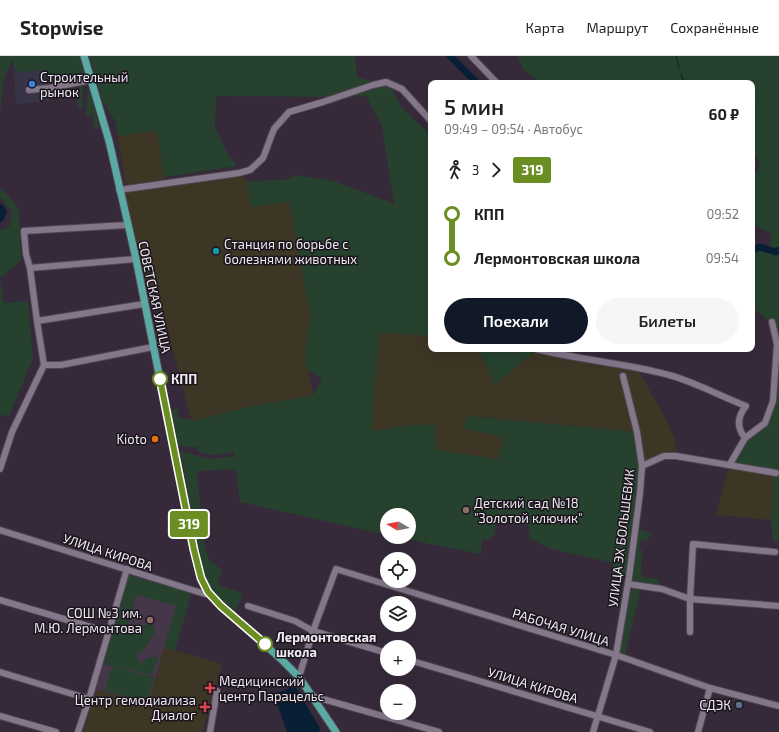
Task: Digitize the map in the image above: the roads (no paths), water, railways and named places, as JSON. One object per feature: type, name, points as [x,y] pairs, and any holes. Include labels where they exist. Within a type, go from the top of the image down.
[{"type":"main road","name":"СОВЕТСКАЯ УЛИЦА","points":[[84,56],[109,141],[136,259],[194,550],[201,578],[208,592],[221,606],[299,677],[336,732]]},
{"type":"street","points":[[470,56],[494,80]]},
{"type":"street","points":[[29,90],[91,80]]},
{"type":"street","points":[[119,190],[239,173],[250,170],[263,158],[274,128],[289,112],[373,85],[386,82],[402,89],[428,118]]},
{"type":"street","points":[[0,469],[12,432],[44,366],[30,268],[26,254],[24,231],[128,225]]},
{"type":"street","points":[[30,268],[136,259]]},
{"type":"street","points":[[37,321],[144,304]]},
{"type":"street","points":[[730,464],[745,438],[765,423],[773,401],[777,344],[772,322]]},
{"type":"street","points":[[44,366],[61,365],[153,347]]},
{"type":"street","points":[[548,352],[669,375],[685,380],[746,406],[738,423],[740,432],[745,438]]},
{"type":"street","name":"УЛИЦА ЭХ БОЛЬШЕВИК","points":[[593,732],[616,656],[628,584],[642,466],[637,432],[623,376]]},
{"type":"street","points":[[642,466],[664,456],[676,456],[776,474]]},
{"type":"street","name":"УЛИЦА КИРОВА","points":[[0,530],[127,569],[192,591],[205,594],[208,592]]},
{"type":"street","points":[[690,632],[693,544],[775,552]]},
{"type":"street","points":[[78,732],[127,569]]},
{"type":"street","name":"РАБОЧАЯ УЛИЦА","points":[[314,631],[336,569],[616,656],[710,688],[779,706]]},
{"type":"street","points":[[628,584],[662,590],[690,599],[779,606]]},
{"type":"street","points":[[0,600],[108,632]]},
{"type":"street","points":[[248,606],[295,622],[314,631],[380,651]]},
{"type":"street","points":[[299,677],[314,631]]},
{"type":"street","name":"УЛИЦА КИРОВА","points":[[416,662],[650,732]]},
{"type":"street","points":[[0,672],[89,699]]},
{"type":"street","points":[[698,732],[710,688]]},
{"type":"street","points":[[210,732],[217,691]]},
{"type":"street","points":[[312,696],[439,732]]},
{"type":"street","points":[[0,716],[56,732]]},
{"type":"water","points":[[0,203],[4,206],[7,212],[3,221],[0,223]]},
{"type":"water","points":[[293,687],[296,688],[320,728],[319,732],[287,732],[275,697],[277,693]]},
{"type":"waterway","points":[[450,56],[474,80]]},
{"type":"waterway","points":[[676,56],[679,68]]},
{"type":"waterway","points":[[681,74],[683,80]]},
{"type":"waterway","points":[[755,249],[760,247],[776,252],[779,250]]},
{"type":"place","name":"Строительный рынок","points":[[32,84]]},
{"type":"place","name":"Станция по борьбе с болезнями животных","points":[[216,251]]},
{"type":"place","name":"КПП","points":[[160,379]]},
{"type":"place","name":"Kioto","points":[[155,439]]},
{"type":"place","name":"Детский сад №18 \"Золотой ключик\"","points":[[466,510]]},
{"type":"place","name":"СОШ №3 им. М.Ю. Лермонтова","points":[[150,620]]},
{"type":"place","name":"Лермонтовская школа","points":[[265,644]]},
{"type":"place","name":"Медицинский центр Парацельс","points":[[210,688]]},
{"type":"place","name":"СДЭК","points":[[739,705]]},
{"type":"place","name":"Центр гемодиализа Диалог","points":[[205,707]]}]
